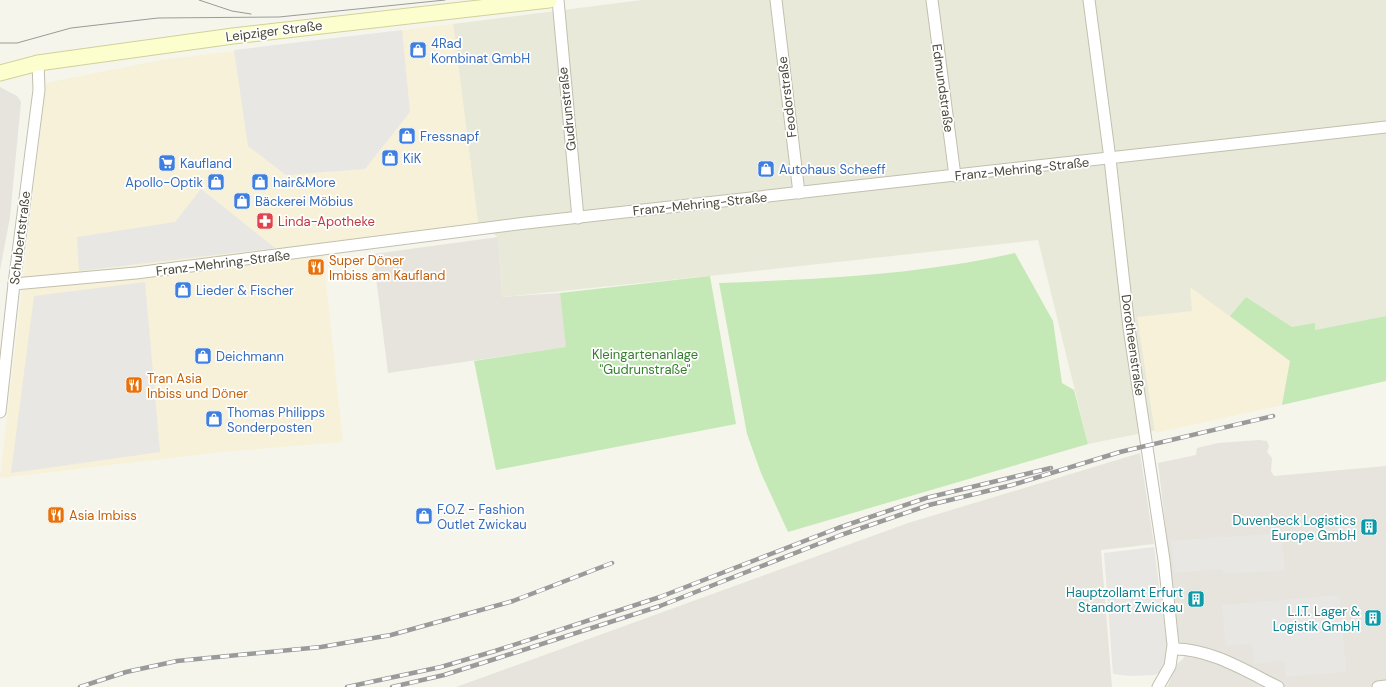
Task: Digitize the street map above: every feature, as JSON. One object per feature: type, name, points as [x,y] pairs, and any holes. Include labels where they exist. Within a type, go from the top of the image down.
[{"type":"street","name":"Leipziger Straße","points":[[0,73],[38,63],[288,29],[549,0]]},
{"type":"street","name":"Gudrunstraße","points":[[558,0],[562,58],[578,218]]},
{"type":"street","name":"Feodorstraße","points":[[776,0],[798,193]]},
{"type":"street","name":"Edmundstraße","points":[[932,0],[955,176]]},
{"type":"street","name":"Dorotheenstraße","points":[[1089,0],[1110,159],[1129,328],[1164,560],[1172,649],[1170,666],[1158,687]]},
{"type":"street","name":"Schubertstraße","points":[[0,412],[14,284],[39,90],[38,63]]},
{"type":"street","name":"Franz-Mehring-Straße","points":[[14,284],[152,272],[578,218],[1386,127]]},
{"type":"street","points":[[1172,649],[1186,649],[1205,655],[1235,666],[1278,687]]},
{"type":"street","points":[[1378,687],[1386,686]]},
{"type":"shaded area","points":[[642,0],[1386,0],[1386,316],[1296,334],[1282,405],[1088,444],[1038,240],[502,297],[498,237],[478,223],[453,24]]},
{"type":"shaded area","points":[[453,24],[478,223],[322,244],[343,442],[221,452],[0,478],[46,83],[161,60]]},
{"type":"shaded area","points":[[402,30],[410,112],[365,169],[286,175],[248,146],[234,50]]},
{"type":"shaded area","points":[[0,87],[17,96],[21,102],[10,217],[0,270]]},
{"type":"shaded area","points":[[201,189],[275,248],[79,271],[77,237],[175,222]]},
{"type":"shaded area","points":[[498,237],[502,297],[560,293],[567,347],[388,373],[373,254]]},
{"type":"shaded area","points":[[145,282],[160,452],[11,473],[34,296]]},
{"type":"shaded area","points":[[1190,287],[1290,361],[1282,405],[1155,433],[1137,317],[1192,311]]},
{"type":"shaded area","points":[[1259,440],[1267,441],[1269,446],[1267,452],[1272,458],[1271,471],[1274,476],[1386,466],[1386,687],[1167,687],[1178,663],[1184,658],[1179,640],[1158,463],[1196,455],[1197,448],[1218,443]]},
{"type":"shaded area","points":[[1140,453],[1154,544],[1101,550],[1112,687],[456,687],[908,523]]},
{"type":"shaded area","points":[[1281,533],[1285,570],[1226,574],[1221,569],[1174,573],[1171,541]]},
{"type":"shaded area","points":[[1154,547],[1167,646],[1164,664],[1160,672],[1155,675],[1129,676],[1113,674],[1104,553]]},
{"type":"shaded area","points":[[1340,595],[1346,672],[1286,677],[1284,661],[1254,663],[1252,644],[1226,646],[1222,605]]},
{"type":"green space","points":[[1015,253],[1053,321],[1062,383],[1074,390],[1088,444],[788,532],[761,473],[747,434],[719,283],[868,275],[942,266]]},
{"type":"green space","name":"Kleingartenanlage \"Gudrunstraße\"","points":[[710,276],[736,424],[496,470],[474,361],[566,347],[560,293]]},
{"type":"green space","points":[[1246,297],[1292,327],[1315,323],[1315,330],[1386,316],[1386,381],[1282,405],[1290,361],[1230,316]]},
{"type":"tram line","points":[[199,0],[232,11],[251,14]]},
{"type":"tram line","points":[[0,43],[17,43],[71,28],[158,18],[279,17],[445,0]]},
{"type":"railway","points":[[392,687],[444,675],[660,606],[841,535],[929,505],[1012,485],[1120,452],[1273,416]]},
{"type":"railway","points":[[347,687],[441,667],[495,651],[660,597],[838,528],[926,498],[1051,468]]},
{"type":"railway","points":[[80,687],[126,672],[177,661],[321,647],[391,635],[513,601],[612,563]]},
{"type":"place","name":"4Rad Kombinat GmbH","points":[[418,50]]},
{"type":"place","name":"Fressnapf","points":[[407,136]]},
{"type":"place","name":"KiK","points":[[390,158]]},
{"type":"place","name":"Kaufland","points":[[167,163]]},
{"type":"place","name":"Autohaus Scheeff","points":[[766,169]]},
{"type":"place","name":"Apollo-Optik","points":[[216,182]]},
{"type":"place","name":"hair&More","points":[[260,182]]},
{"type":"place","name":"Bäckerei Möbius","points":[[242,201]]},
{"type":"place","name":"Linda-Apotheke","points":[[265,221]]},
{"type":"place","name":"Super Döner Imbiss am Kaufland","points":[[316,267]]},
{"type":"place","name":"Lieder & Fischer","points":[[183,290]]},
{"type":"place","name":"Deichmann","points":[[203,356]]},
{"type":"place","name":"Tran Asia Inbiss und Döner","points":[[134,385]]},
{"type":"place","name":"Thomas Philipps Sonderposten","points":[[214,419]]},
{"type":"place","name":"Asia Imbiss","points":[[56,515]]},
{"type":"place","name":"F.O.Z - Fashion Outlet Zwickau","points":[[424,516]]},
{"type":"place","name":"Duvenbeck Logistics Europe GmbH","points":[[1369,527]]},
{"type":"place","name":"Hauptzollamt Erfurt Standort Zwickau","points":[[1196,599]]},
{"type":"place","name":"L.I.T. Lager & Logistik GmbH","points":[[1373,618]]}]
